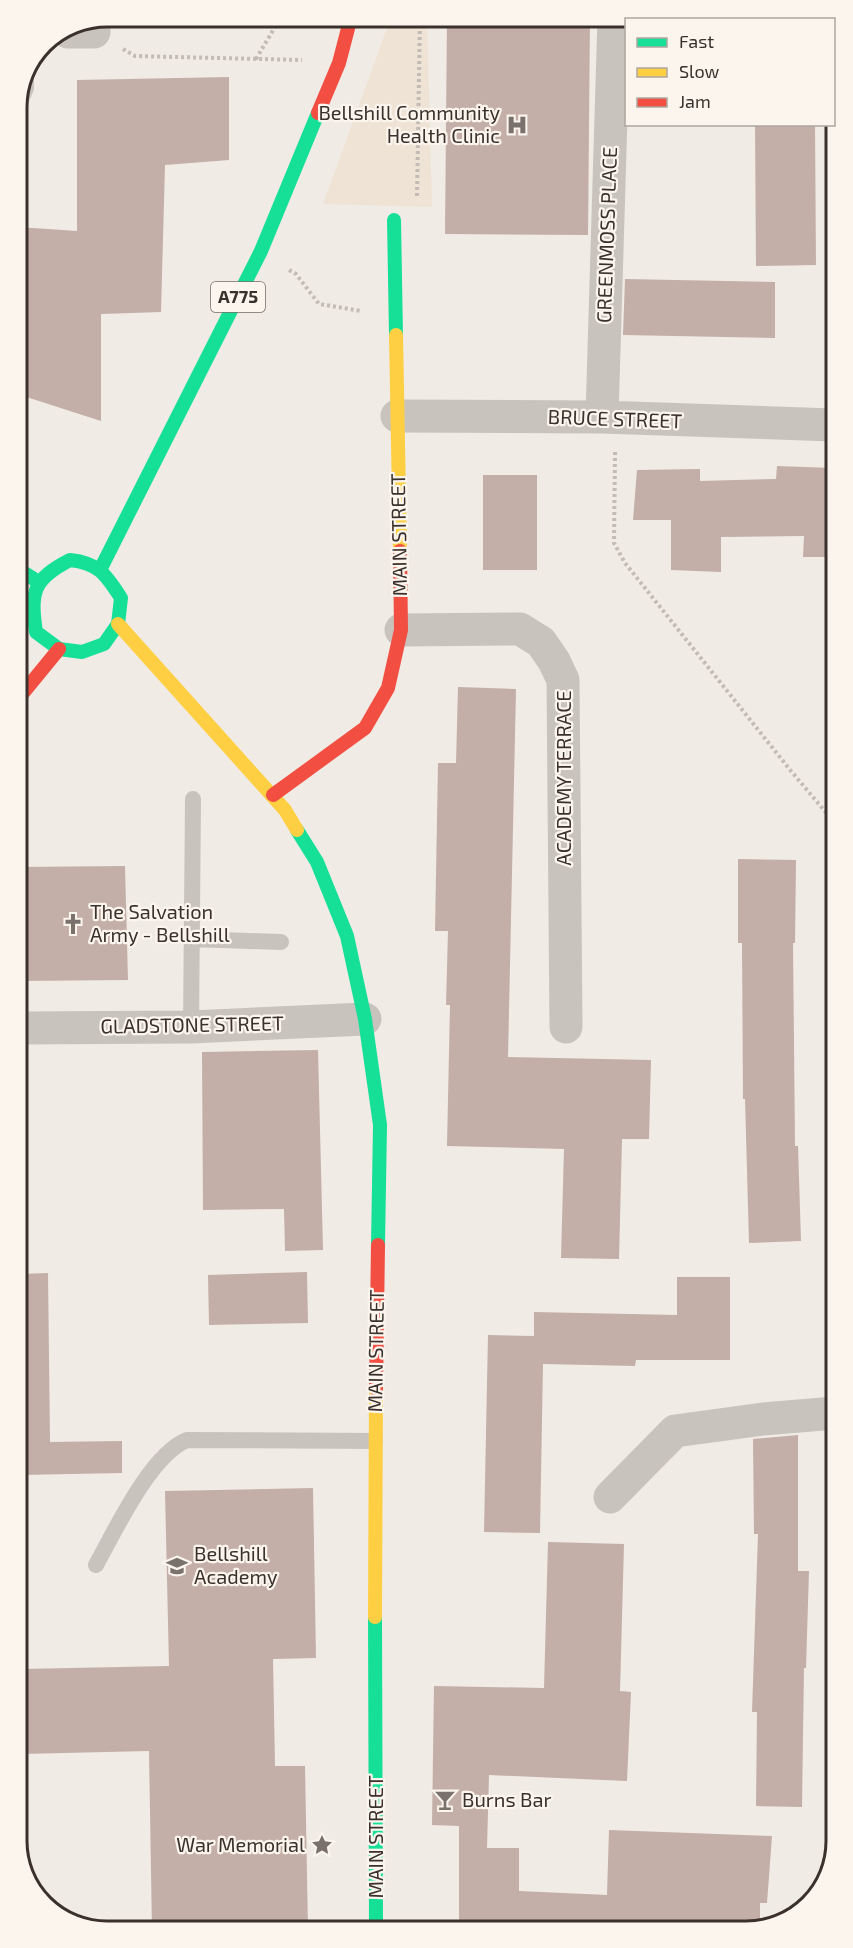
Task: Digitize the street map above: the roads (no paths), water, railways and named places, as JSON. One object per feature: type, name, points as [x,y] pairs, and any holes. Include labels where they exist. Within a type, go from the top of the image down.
[{"type":"street","name":"A775","points":[[101,568],[261,251],[339,63],[348,27]]},
{"type":"street","name":"GREENMOSS PLACE","points":[[609,418],[614,27]]},
{"type":"street","name":"MAIN STREET","points":[[273,795],[365,728],[388,688],[401,630],[394,220]]},
{"type":"street","name":"BRUCE STREET","points":[[397,416],[609,418],[826,425]]},
{"type":"street","points":[[70,560],[85,561],[101,568],[121,598],[118,624],[104,644],[82,652],[59,649],[36,632],[32,608],[38,581],[51,569],[70,560]]},
{"type":"street","points":[[27,574],[38,581]]},
{"type":"street","name":"MAIN STREET","points":[[118,624],[285,810],[317,862],[347,936],[365,1019],[380,1125],[375,1441],[376,1921]]},
{"type":"street","name":"ACADEMY TERRACE","points":[[401,630],[520,629],[541,642],[563,680],[566,1027]]},
{"type":"street","points":[[27,688],[59,649]]},
{"type":"street","name":"GLADSTONE STREET","points":[[27,1028],[192,1027],[365,1019]]},
{"type":"street","points":[[610,1497],[675,1431],[763,1419],[826,1414]]},
{"type":"lane","points":[[192,1027],[193,799]]},
{"type":"lane","points":[[192,939],[281,942]]},
{"type":"lane","points":[[96,1565],[130,1503],[157,1465],[177,1444],[187,1440],[375,1441]]},
{"type":"place","name":"Bellshill Community Health Clinic","points":[[517,125]]},
{"type":"place","name":"The Salvation Army - Bellshill","points":[[73,924]]},
{"type":"place","name":"Bellshill Academy","points":[[177,1566]]},
{"type":"place","name":"Burns Bar","points":[[445,1800]]},
{"type":"place","name":"War Memorial","points":[[322,1845]]}]
